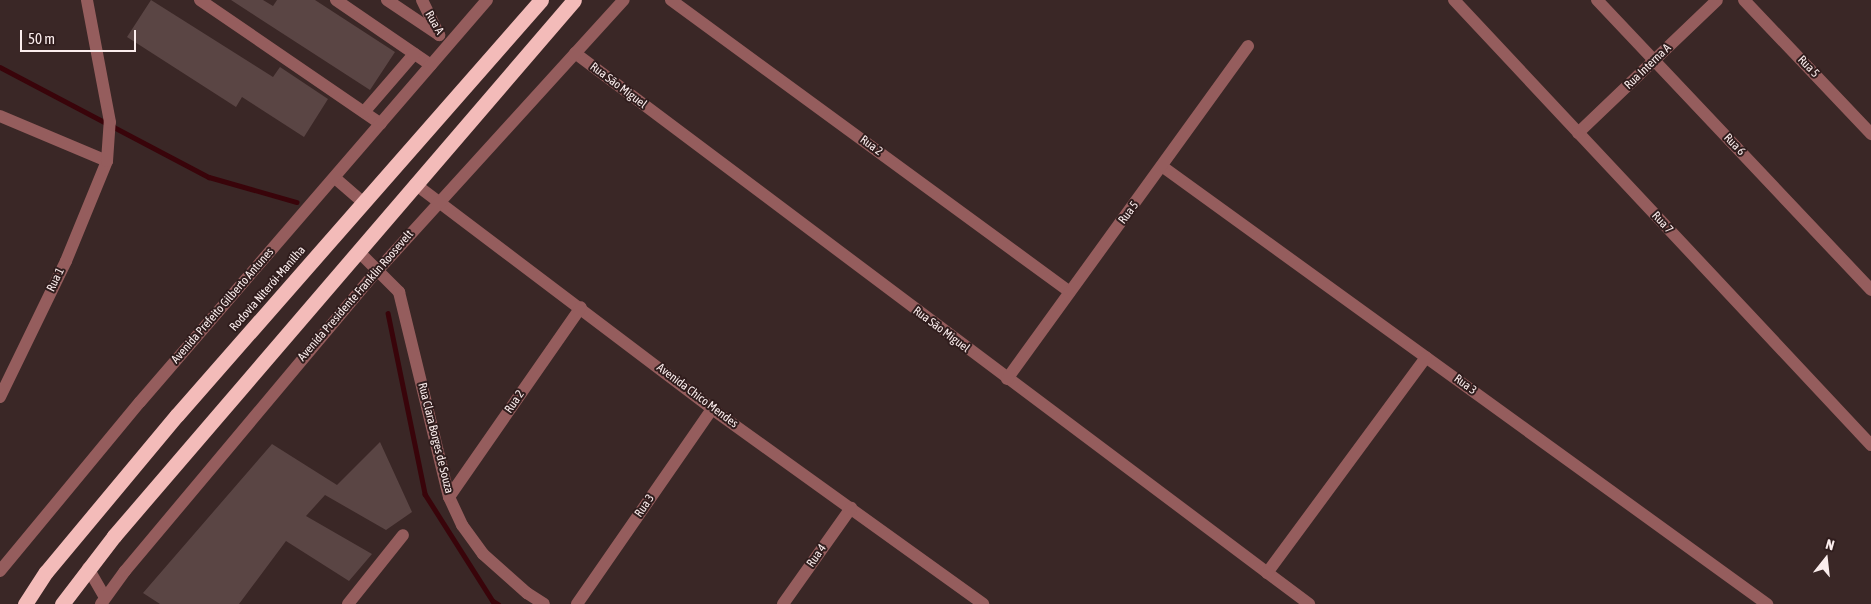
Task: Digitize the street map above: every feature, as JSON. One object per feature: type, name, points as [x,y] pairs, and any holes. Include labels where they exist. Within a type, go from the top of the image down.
[{"type":"highway","name":"Rodovia Niterói-Manilha","points":[[25,604],[46,572],[177,415],[541,0]]},
{"type":"highway","points":[[62,604],[88,568],[359,252],[414,184],[574,0]]},
{"type":"street","points":[[0,116],[108,155],[110,122],[87,0]]},
{"type":"street","points":[[200,0],[382,124]]},
{"type":"street","points":[[336,0],[431,66]]},
{"type":"street","points":[[387,0],[439,35]]},
{"type":"street","name":"Rua A","points":[[422,0],[439,35],[450,44]]},
{"type":"street","name":"Avenida Prefeito Gilberto Antunes","points":[[0,571],[140,402],[382,124],[487,0]]},
{"type":"street","name":"Avenida Presidente Franklin Roosevelt","points":[[103,601],[378,270],[437,202],[624,0]]},
{"type":"street","name":"Rua 2","points":[[671,0],[1070,292]]},
{"type":"street","name":"Rua 7","points":[[1454,0],[1871,445]]},
{"type":"street","name":"Rua 6","points":[[1597,0],[1871,290]]},
{"type":"street","name":"Rua Interna A","points":[[1578,133],[1718,0]]},
{"type":"street","name":"Rua 5","points":[[1744,0],[1871,134]]},
{"type":"street","name":"Rua 5","points":[[1007,379],[1163,167],[1248,46]]},
{"type":"street","name":"Rua São Miguel","points":[[575,53],[1309,604]]},
{"type":"street","points":[[364,112],[414,54]]},
{"type":"street","name":"Rua 1","points":[[0,396],[66,261],[108,155]]},
{"type":"street","name":"Rua 3","points":[[1163,167],[1767,604]]},
{"type":"street","points":[[335,178],[363,202]]},
{"type":"street","name":"Avenida Chico Mendes","points":[[414,184],[581,307],[712,409],[983,604]]},
{"type":"street","name":"Rua Clara Borges de Souza","points":[[359,252],[393,284],[402,302],[449,497],[462,525],[483,554],[527,593],[544,604]]},
{"type":"street","name":"Rua 2","points":[[449,497],[581,307]]},
{"type":"street","points":[[1267,573],[1426,357]]},
{"type":"street","name":"Rua 3","points":[[577,604],[712,409]]},
{"type":"street","name":"Rua 4","points":[[783,604],[851,508]]},
{"type":"street","points":[[354,602],[403,535]]},
{"type":"street","points":[[88,568],[103,601]]},
{"type":"building","points":[[151,0],[273,77],[280,67],[328,99],[304,137],[242,97],[236,107],[127,37]]},
{"type":"building","points":[[231,0],[263,0],[273,6],[277,0],[315,0],[395,52],[370,90]]},
{"type":"building","points":[[380,442],[412,512],[386,530],[325,495],[306,516],[372,554],[349,581],[286,541],[239,604],[160,604],[143,593],[272,444],[337,485]]},
{"type":"waterway","points":[[0,67],[209,177],[297,202]]},
{"type":"waterway","points":[[388,313],[425,494],[493,601],[498,604]]}]
